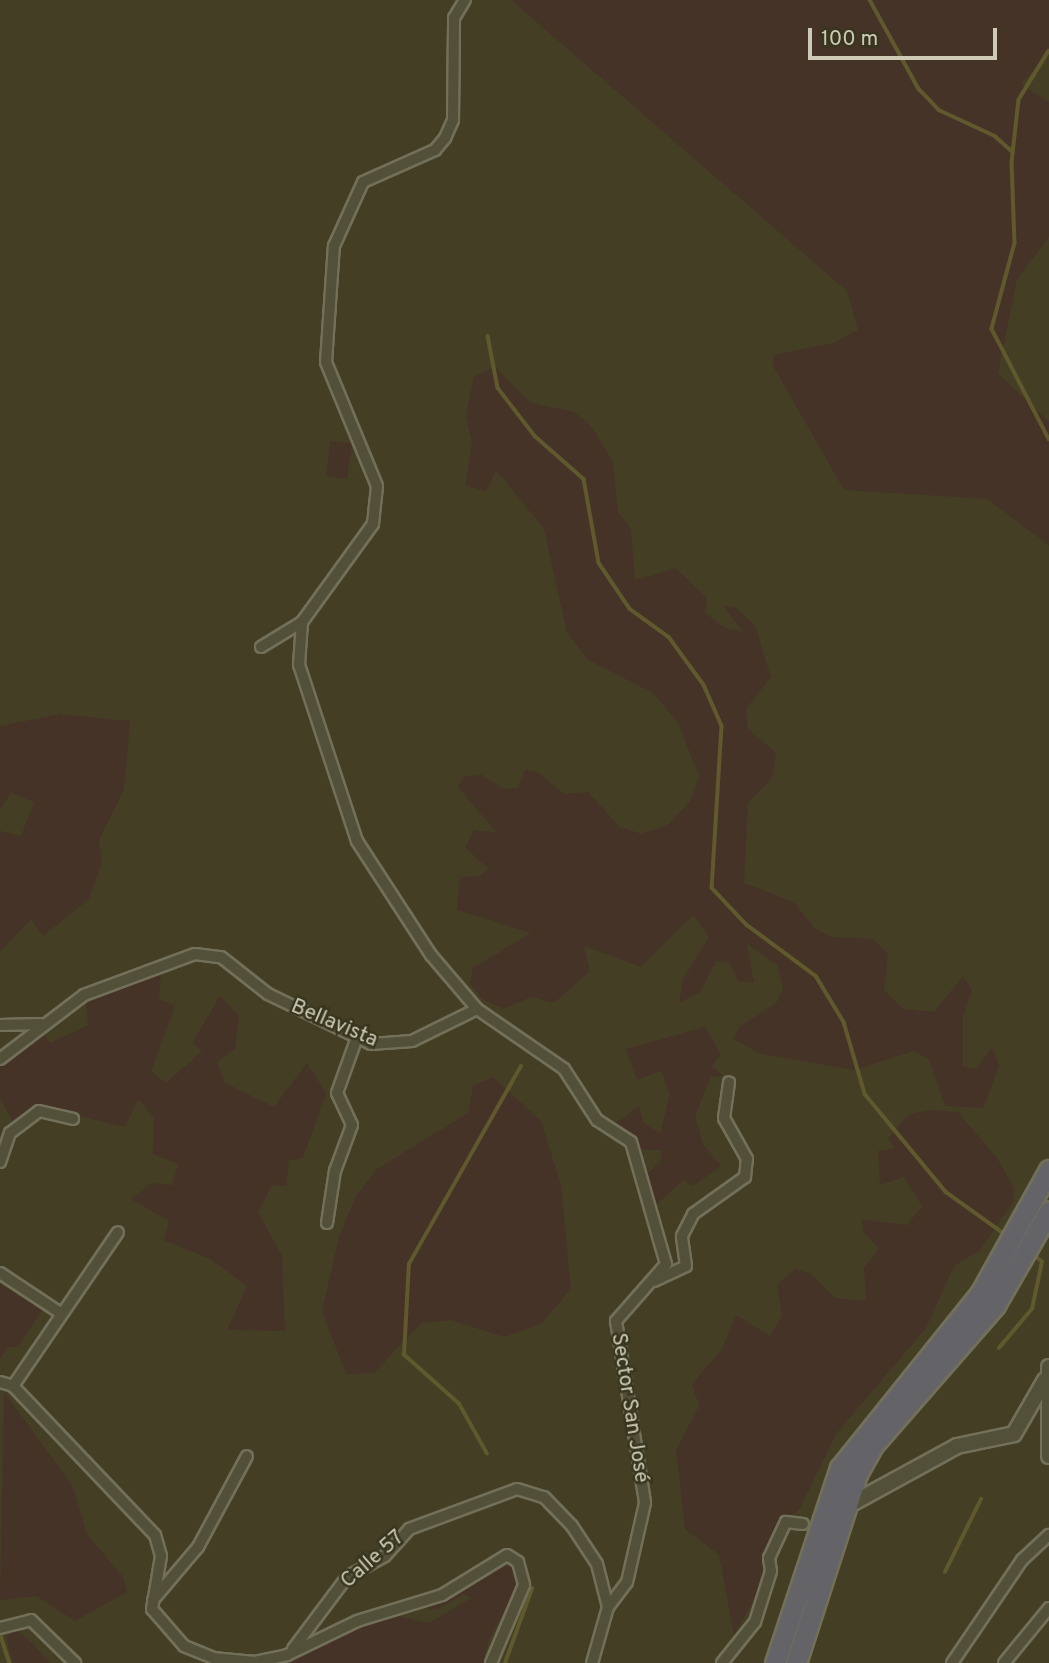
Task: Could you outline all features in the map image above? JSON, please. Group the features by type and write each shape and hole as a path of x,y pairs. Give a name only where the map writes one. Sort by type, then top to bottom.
{"highway":[{"path":"796,1663 842,1508 873,1445 1010,1265 1042,1212 1049,1170"},
{"path":"775,1663 840,1468 1010,1265"}],"street":[{"path":"261,647 302,622 363,543 378,502 371,466 326,362 334,246 363,182 435,150 445,138 453,120 454,18 465,0"},
{"path":"302,622 299,665 357,841 430,955 477,1009"},
{"name":"Bellavista","path":"0,1059 41,1024 84,995 152,966 214,955 268,994 357,1037 389,1046 444,1030 477,1009"},
{"name":"Sector San José","path":"477,1009 564,1069 597,1120 631,1142 666,1264 614,1329 645,1503 627,1582 608,1607"},
{"path":"0,1025 41,1024"},
{"path":"327,1223 335,1171 352,1125 337,1093 357,1037"},
{"path":"654,1281 686,1266 682,1236 693,1214 745,1177 747,1159 724,1118 729,1082"},
{"path":"0,1162 10,1133 39,1111 73,1119"},
{"path":"13,1386 118,1232"},
{"path":"0,1273 62,1314"},
{"path":"842,1508 957,1446 1014,1434 1047,1373"},
{"path":"1047,1373 1049,1456"},
{"path":"0,1382 13,1386 155,1535 160,1556 152,1602 171,1638 197,1652 255,1662 283,1659 357,1621 442,1595 507,1555 518,1562 524,1585 491,1663"},
{"path":"152,1602 198,1547 247,1456"},
{"name":"Calle 57","path":"283,1659 348,1577 385,1556 409,1529 495,1496 525,1489 555,1505 597,1564 608,1607"},
{"path":"723,1663 755,1622 771,1571 769,1558 786,1522 803,1524"},
{"path":"952,1663 1022,1560 1049,1535"},
{"path":"592,1663 608,1607"},
{"path":"1004,1663 1049,1608"},
{"path":"0,1628 31,1620 75,1663"}],"shaded area":[{"path":"511,0 1049,0 1049,54 1021,84 1049,102 1049,237 1017,279 998,373 1049,422 1049,546 987,499 844,490 773,366 774,355 833,343 858,330 847,291"},
{"path":"495,367 531,403 575,412 591,426 613,462 618,512 631,529 635,580 676,568 707,598 705,613 725,628 743,632 723,606 735,607 755,625 771,677 746,709 748,729 776,753 772,778 748,803 744,883 794,902 814,928 832,937 873,939 888,954 884,990 903,1009 934,1012 963,976 972,989 963,1016 963,1067 976,1069 992,1048 999,1066 983,1108 945,1106 929,1060 914,1051 854,1070 761,1054 733,1039 739,1027 777,1002 783,987 777,965 747,944 754,982 738,981 730,963 716,961 700,992 679,1004 683,978 709,937 693,915 641,967 584,946 590,971 554,1003 531,997 503,1009 482,999 470,983 473,968 531,933 457,910 460,877 480,876 488,869 465,847 474,830 496,832 458,787 464,777 480,774 504,789 518,788 525,770 537,772 564,794 588,792 620,827 642,834 669,824 690,801 699,776 678,723 653,693 588,660 567,633 544,529 496,471 486,491 465,486 472,443 466,416 474,376"},
{"path":"330,441 352,444 347,479 326,476"},
{"path":"60,714 130,721 124,790 99,840 102,862 89,899 43,936 31,919 0,952 0,831 21,836 34,802 11,793 0,809 0,726"},
{"path":"161,973 159,999 175,1006 151,1071 166,1083 202,1051 192,1043 220,996 239,1016 235,1049 217,1062 225,1083 274,1107 307,1063 326,1093 303,1158 289,1160 286,1186 272,1185 258,1212 282,1256 285,1331 227,1330 247,1286 210,1259 164,1240 169,1221 131,1199 151,1183 172,1185 178,1164 153,1154 154,1118 138,1099 125,1127 39,1107 15,1125 0,1098 0,1066 42,1032 50,1043 88,1025 86,1001"},
{"path":"705,1027 721,1054 712,1066 723,1076 711,1077 695,1116 703,1144 721,1166 693,1186 683,1180 652,1209 644,1176 660,1162 662,1150 641,1150 612,1126 639,1106 643,1122 660,1133 670,1094 661,1071 637,1080 626,1049"},
{"path":"493,1077 541,1121 561,1185 571,1289 541,1324 504,1337 451,1320 421,1323 374,1373 346,1374 322,1311 339,1237 355,1198 377,1169 468,1113 473,1086"},
{"path":"930,1110 958,1112 997,1158 1014,1188 1013,1202 980,1250 954,1266 926,1328 836,1434 800,1508 775,1533 758,1592 734,1635 719,1555 685,1529 676,1450 699,1406 692,1384 722,1349 736,1315 770,1336 782,1316 777,1285 795,1269 810,1273 835,1298 866,1301 864,1267 879,1249 863,1231 862,1219 907,1225 922,1206 904,1177 880,1185 878,1151 895,1148 888,1139 909,1114"},
{"path":"0,1284 42,1310 18,1347 8,1347 0,1359"},
{"path":"4,1392 72,1485 87,1534 123,1577 127,1592 75,1621 36,1596 0,1600"},
{"path":"501,1562 513,1566 520,1584 489,1639 483,1663 288,1663 304,1650 393,1615 429,1623 471,1598 464,1594 436,1610 419,1607 452,1597"},
{"path":"16,1629 50,1663 13,1663 6,1637"}],"waterway":[{"path":"870,0 919,89 939,110 995,136 1013,152"},
{"path":"1049,51 1019,100 1012,162 1015,243 992,329 1049,439"},
{"path":"488,336 498,388 535,436 584,479 599,563 630,609 669,637 704,685 722,726 712,888 747,925 816,976 844,1022 865,1094 946,1192 1006,1235"},
{"path":"487,1454 459,1404 404,1355 409,1264 521,1066"},
{"path":"999,1348 1032,1309 1042,1262 1032,1254"},
{"path":"945,1572 981,1499"},
{"path":"505,1663 532,1589"},
{"path":"1,1636 10,1663"}]}
